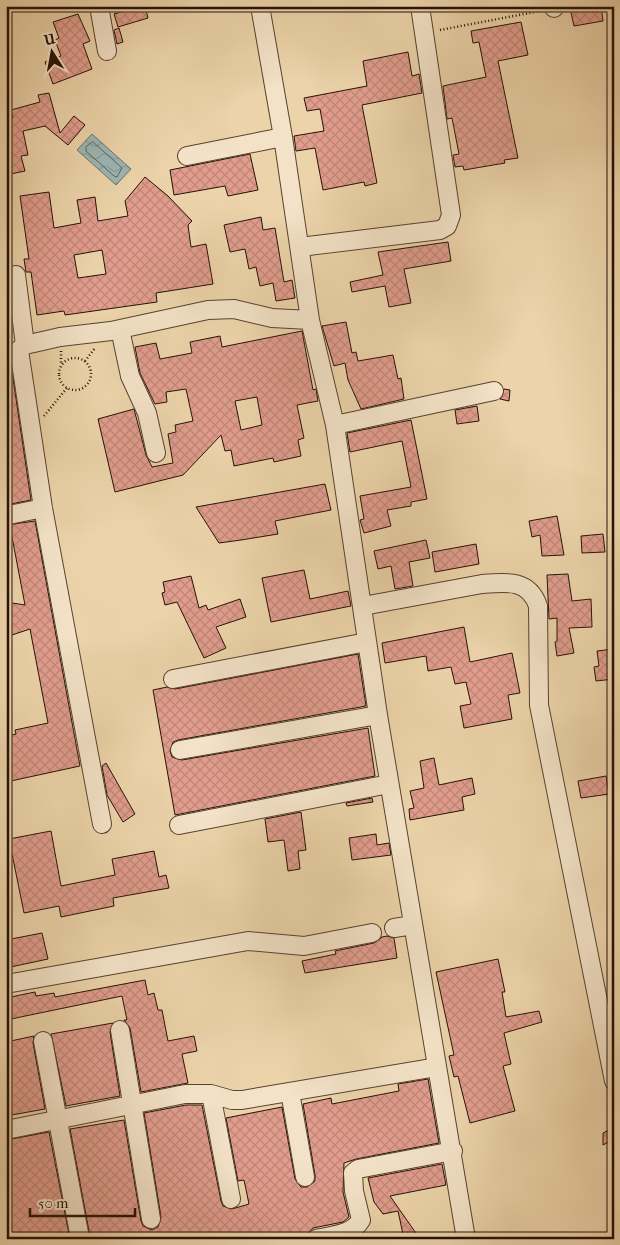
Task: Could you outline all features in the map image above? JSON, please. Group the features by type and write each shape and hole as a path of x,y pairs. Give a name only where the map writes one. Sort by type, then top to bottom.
{"street":[{"path":"99,6 107,51"},
{"path":"260,6 283,137 310,320 335,425 389,784 466,1239"},
{"path":"300,247 440,230 447,226 451,215 420,6"},
{"path":"187,156 283,137"},
{"path":"16,275 24,345"},
{"path":"102,824 43,508 19,350 24,345 60,337 120,329 208,310 234,309 272,318 310,320"},
{"path":"120,329 130,376 147,413 156,453"},
{"path":"335,425 494,392"},
{"path":"9,516 43,508"},
{"path":"363,606 482,584 501,583 525,586 534,593 538,606 540,704 614,1081"},
{"path":"173,679 367,642"},
{"path":"180,750 378,715"},
{"path":"179,825 389,784"},
{"path":"394,928 413,925"},
{"path":"6,984 248,941 304,946 372,933"},
{"path":"120,1030 151,1220"},
{"path":"43,1041 56,1120 79,1233"},
{"path":"6,1130 185,1094 211,1094 232,1100 437,1067"},
{"path":"290,1092 305,1177"},
{"path":"211,1094 231,1199"},
{"path":"316,1239 347,1232 356,1228 361,1220 352,1180 352,1173 358,1169 452,1151"}],"path":[{"path":"425,33 554,7"},
{"path":"75,357 85,360 91,370 90,380 83,388 72,390 67,388 62,384 58,375 61,365 75,357"},
{"path":"31,433 67,388"}],"water":[{"path":"92,134 131,169 116,185 77,150"}],"building":[{"path":"124,6 145,6 148,18 118,27 114,14 125,11"},
{"path":"601,6 603,21 574,26 570,8"},
{"path":"78,14 90,41 83,44 92,69 53,84 45,62 61,56 55,40 59,38 53,22"},
{"path":"521,22 528,55 498,61 518,158 504,160 505,163 464,170 463,166 455,167 453,155 459,154 452,118 447,119 443,86 486,77 479,42 473,43 471,31"},
{"path":"119,28 123,42 117,44 114,30"},
{"path":"408,52 412,76 419,74 422,93 362,105 377,183 365,186 364,182 323,190 315,148 296,151 294,136 324,131 320,109 307,111 304,98 367,86 363,61"},
{"path":"49,93 60,133 74,116 85,125 68,145 45,126 23,131 28,155 21,156 25,171 6,175 6,140 12,139 7,119 13,118 11,110 40,102 38,95"},
{"path":"250,154 258,190 228,196 225,186 174,195 170,170"},
{"path":"145,177 168,196 192,221 188,225 191,247 206,244 213,284 156,293 157,302 65,315 64,311 37,315 31,272 26,272 24,259 29,259 20,196 49,192 54,228 81,223 77,200 95,197 98,221 128,216 125,201","holes":["102,250 106,274 78,278 74,255"]},
{"path":"261,217 263,230 275,228 284,282 292,280 295,298 276,301 273,283 260,286 256,267 249,269 245,249 230,252 224,225"},
{"path":"448,242 451,261 404,269 411,303 389,307 385,286 352,292 350,282 383,275 378,252"},
{"path":"346,322 352,353 356,352 358,361 393,355 398,379 401,378 404,399 361,409 348,380 345,363 334,366 322,326"},
{"path":"302,331 313,390 316,389 318,401 297,405 304,438 298,440 301,456 274,462 273,458 234,466 231,450 225,451 221,435 183,475 115,492 98,419 134,409 146,455 152,467 173,463 168,434 176,432 175,425 193,421 186,389 166,392 167,402 155,404 140,373 135,347 156,343 160,359 192,353 190,342 220,336 222,347","holes":["257,397 262,425 241,430 235,401"]},
{"path":"11,365 31,500 6,505 6,366"},
{"path":"504,389 510,390 509,401 500,399"},
{"path":"477,406 479,421 457,424 455,410"},
{"path":"411,420 427,499 411,502 411,506 387,510 391,526 364,533 360,520 364,519 360,496 411,487 402,441 350,452 347,433"},
{"path":"325,484 331,510 275,521 278,534 219,543 196,507"},
{"path":"557,516 564,555 542,556 540,535 532,537 529,521"},
{"path":"35,521 80,766 6,782 6,736 16,734 15,730 48,723 30,629 6,637 6,602 25,605 12,537 6,538 6,525"},
{"path":"603,534 605,552 582,553 581,536"},
{"path":"426,540 430,558 409,562 413,586 395,589 391,566 378,569 374,551"},
{"path":"476,544 479,564 435,572 432,552"},
{"path":"304,570 310,599 348,591 351,606 271,622 262,578"},
{"path":"568,574 572,601 591,599 592,627 569,628 574,653 557,656 555,642 557,641 557,618 549,619 547,575"},
{"path":"191,576 199,608 206,605 208,610 240,599 246,617 216,627 226,648 204,658 177,602 165,605 162,593 165,592 163,582"},
{"path":"464,627 470,662 512,653 520,693 508,695 512,719 464,728 460,706 471,704 466,682 455,684 451,667 428,671 426,656 385,663 382,643"},
{"path":"614,649 614,679 596,681 594,667 599,666 597,651"},
{"path":"358,654 366,706 178,740 173,742 170,751 172,757 182,760 368,728 375,776 175,815 153,690 167,687 175,689"},
{"path":"434,758 439,785 472,778 475,794 462,797 464,810 410,820 409,809 414,808 410,791 424,788 420,761"},
{"path":"106,763 135,814 123,822 107,795 102,766"},
{"path":"606,776 609,794 581,798 578,781"},
{"path":"372,798 373,802 347,806 346,803"},
{"path":"301,812 306,850 298,851 300,869 288,871 284,840 268,842 265,819"},
{"path":"51,831 61,886 115,875 112,859 154,851 159,877 166,875 169,888 113,898 114,906 61,917 59,906 24,913 9,839"},
{"path":"376,834 377,845 389,843 391,855 352,860 349,838"},
{"path":"42,933 48,959 6,968 6,940"},
{"path":"387,936 394,938 397,958 305,973 302,961 336,954 335,951 374,943"},
{"path":"498,959 505,992 502,992 506,1017 539,1011 542,1022 504,1033 511,1064 503,1066 515,1111 470,1123 458,1076 454,1077 449,1056 454,1055 436,972"},
{"path":"145,980 148,995 154,993 158,1010 162,1010 168,1041 194,1036 197,1051 182,1054 188,1083 141,1092 130,1028 124,1020 127,1020 122,996 6,1020 6,998 35,992 36,996 54,993 55,997"},
{"path":"113,1023 110,1032 120,1096 66,1106 51,1034"},
{"path":"34,1036 33,1043 45,1109 6,1116 6,1042"},
{"path":"428,1079 439,1143 344,1163 343,1192 349,1217 343,1222 313,1228 306,1237 294,1239 88,1239 89,1231 70,1129 124,1120 141,1221 143,1226 152,1230 158,1227 161,1217 144,1113 186,1105 202,1105 221,1201 223,1206 232,1209 249,1204 244,1180 238,1181 226,1118 282,1107 295,1179 301,1187 307,1187 315,1181 315,1175 303,1104 331,1098 332,1104 399,1091 398,1084"},
{"path":"611,1129 614,1139 603,1145 603,1133"},
{"path":"49,1132 70,1239 6,1239 6,1140"},
{"path":"442,1164 446,1185 390,1196 420,1239 404,1239 398,1211 383,1214 374,1202 368,1178"}]}
